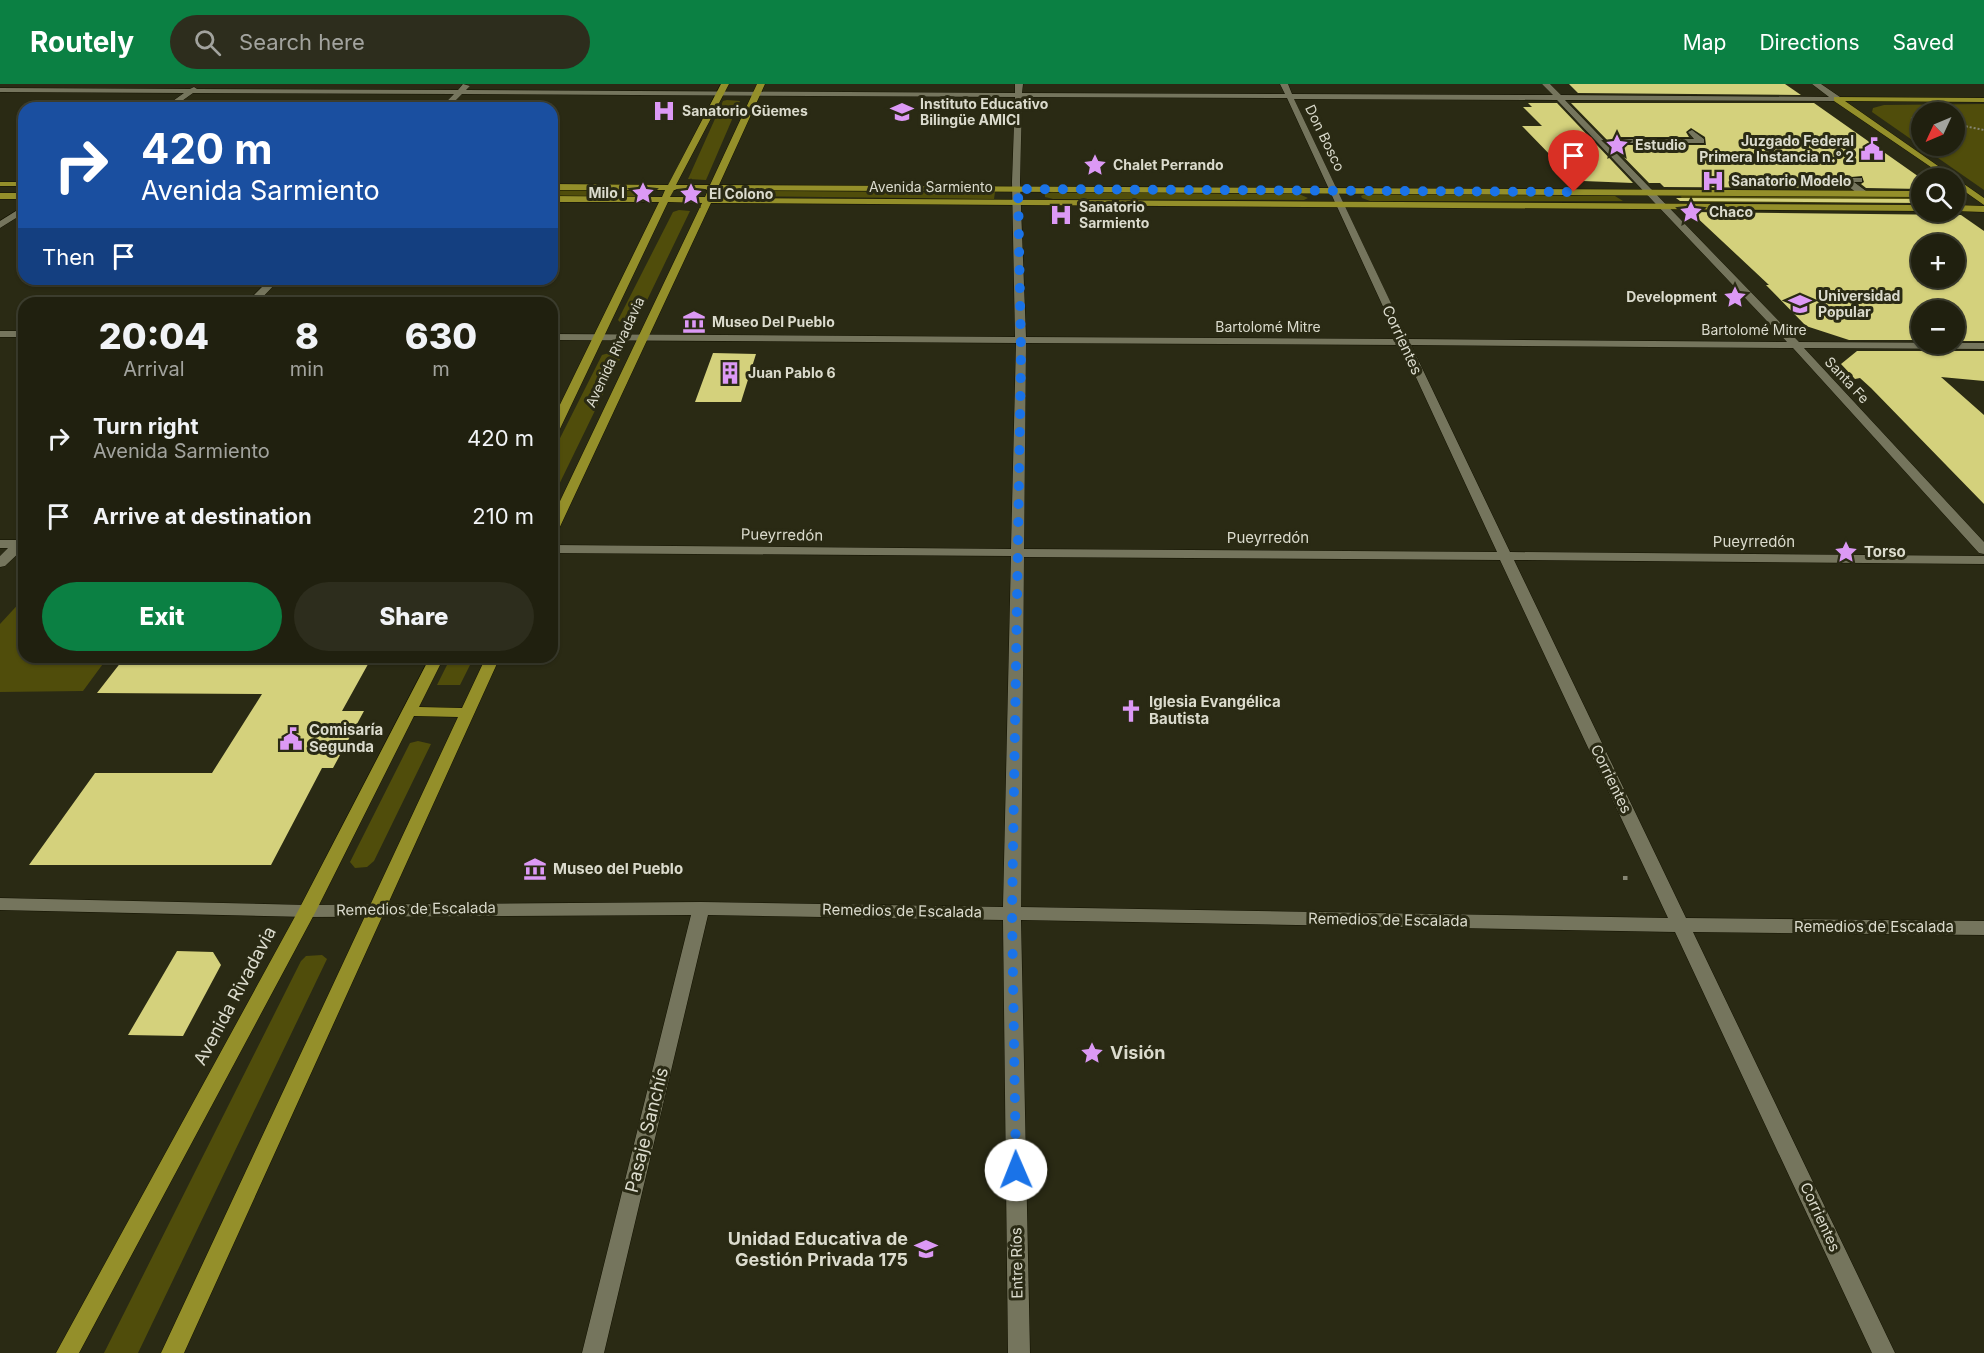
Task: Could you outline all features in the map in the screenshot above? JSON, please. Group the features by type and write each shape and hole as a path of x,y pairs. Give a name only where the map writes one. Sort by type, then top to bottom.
{"main road":[{"name":"Avenida Rivadavia","path":"558,518 761,84"},
{"name":"Avenida Rivadavia","path":"558,421 671,187 723,88"},
{"path":"1837,99 1984,100"},
{"path":"1837,99 1937,168"},
{"path":"0,184 18,184"},
{"name":"Avenida Sarmiento","path":"558,187 671,187 1018,195 1337,197 1661,205 1911,208"},
{"path":"1965,188 1984,202"},
{"name":"Avenida Sarmiento","path":"558,199 707,200 1018,195 1337,197 1650,193 1911,194"},
{"path":"1965,194 1974,194"},
{"path":"0,196 18,196"},
{"path":"1965,208 1984,209"},
{"name":"Avenida Rivadavia","path":"68,1353 307,911 434,663"},
{"path":"172,1353 490,663"},
{"path":"408,711 467,713"}],"street":[{"path":"175,102 202,84"},
{"path":"450,102 468,84"},
{"name":"Entre Ríos","path":"1019,84 1018,195 1021,339 1012,913 1019,1353"},
{"name":"Don Bosco","path":"1284,84 1337,197"},
{"name":"Santa Fe","path":"1546,84 1795,344 1984,550"},
{"path":"1816,84 1837,99"},
{"path":"0,90 723,88 757,92 1837,99"},
{"path":"1616,141 1701,141 1692,132"},
{"path":"1859,180 1845,180 1863,193"},
{"name":"Corrientes","path":"1337,197 1504,558 1682,925 1884,1353"},
{"path":"0,225 18,213"},
{"path":"257,297 269,285"},
{"path":"0,334 18,334"},
{"name":"Bartolomé Mitre","path":"558,337 1984,346"},
{"path":"0,544 18,543"},
{"path":"0,563 18,547"},
{"name":"Pueyrredón","path":"558,549 1984,560"},
{"name":"Remedios de Escalada","path":"0,904 307,911 701,908 1984,928"},
{"name":"Pasaje Sanchís","path":"593,1353 701,908"}],"path":[{"path":"1965,126 1984,130"}],"shaded area":[{"path":"723,101 740,101 706,180 688,179"},
{"path":"1965,104 1984,104 1984,190 1965,177 1965,168 1952,168 1935,156 1965,156"},
{"path":"1884,105 1911,105 1911,139 1872,112 1873,108"},
{"path":"558,190 648,190 651,192 650,195 558,196"},
{"path":"734,191 995,192 994,199 729,196"},
{"path":"1052,192 1299,194 1308,198 1304,200 1053,199 1045,197 1045,194"},
{"path":"1366,193 1615,196 1623,201 1370,201 1361,196"},
{"path":"1683,195 1911,197 1911,203 1691,202 1680,197"},
{"path":"690,211 637,321 620,322 618,320 673,212"},
{"path":"620,353 622,355 558,487 558,442 602,355"},
{"path":"18,604 18,663 104,663 83,691 0,692 0,624"},
{"path":"448,663 471,663 460,685 437,685"},
{"path":"418,741 431,744 374,861 367,867 355,868 350,862 410,743"},
{"path":"322,955 327,959 138,1353 104,1353 301,961 306,956"}],"building":[{"path":"1569,84 1785,84 1801,95 1578,93"},
{"path":"1528,103 1557,103 1633,183 1583,181 1565,162 1557,162 1522,126 1542,126 1523,107 1532,107"},
{"path":"1571,103 1814,103 1911,171 1911,189 1866,188 1861,184 1864,182 1862,176 1840,178 1840,183 1847,188 1664,187 1660,183 1649,183 1609,142","holes":["1691,128 1705,137 1706,145 1615,145 1609,142 1615,137 1689,137 1686,132"]},
{"path":"1676,198 1911,199 1911,203 1680,201"},
{"path":"1691,212 1911,214 1911,222 1965,222 1965,218 1984,231 1984,341 1965,341 1965,300 1911,300 1911,340 1849,340 1806,326 1766,285 1769,285"},
{"path":"1857,351 1965,354 1965,351 1984,351 1984,381 1941,377 1984,415 1984,504 1871,388 1860,378 1855,379 1841,364"},
{"name":"Juan Pablo 6","path":"713,353 756,354 741,402 695,402"},
{"path":"120,663 369,663 342,711 364,711 333,768 322,768 271,865 29,865 95,773 212,773 262,694 97,693"},
{"path":"177,951 213,952 221,965 183,1036 128,1035"}],"place":[{"name":"Sanatorio Güemes","path":"664,111"},
{"name":"Instituto Educativo Bilingüe AMICI","path":"902,112"},
{"name":"Estudio","path":"1617,145"},
{"name":"Juzgado Federal Primera Instancia n.° 2","path":"1872,149"},
{"name":"Chalet Perrando","path":"1095,165"},
{"name":"Sanatorio Modelo","path":"1713,181"},
{"name":"Milo I","path":"643,193"},
{"name":"El Colono","path":"691,194"},
{"name":"Chaco","path":"1691,212"},
{"name":"Sanatorio Sarmiento","path":"1061,215"},
{"name":"Development","path":"1735,297"},
{"name":"Universidad Popular","path":"1800,304"},
{"name":"Museo Del Pueblo","path":"694,322"},
{"name":"Juan Pablo 6","path":"730,373"},
{"name":"Torso","path":"1846,552"},
{"name":"Iglesia Evangélica Bautista","path":"1131,711"},
{"name":"Comisaría Segunda","path":"291,739"},
{"name":"Museo del Pueblo","path":"535,869"},
{"name":"Visión","path":"1092,1053"},
{"name":"Unidad Educativa de Gestión Privada 175","path":"926,1249"}],"route":[{"path":"1016,1170 1012,913 1021,354 1018,189 1574,192"}]}
